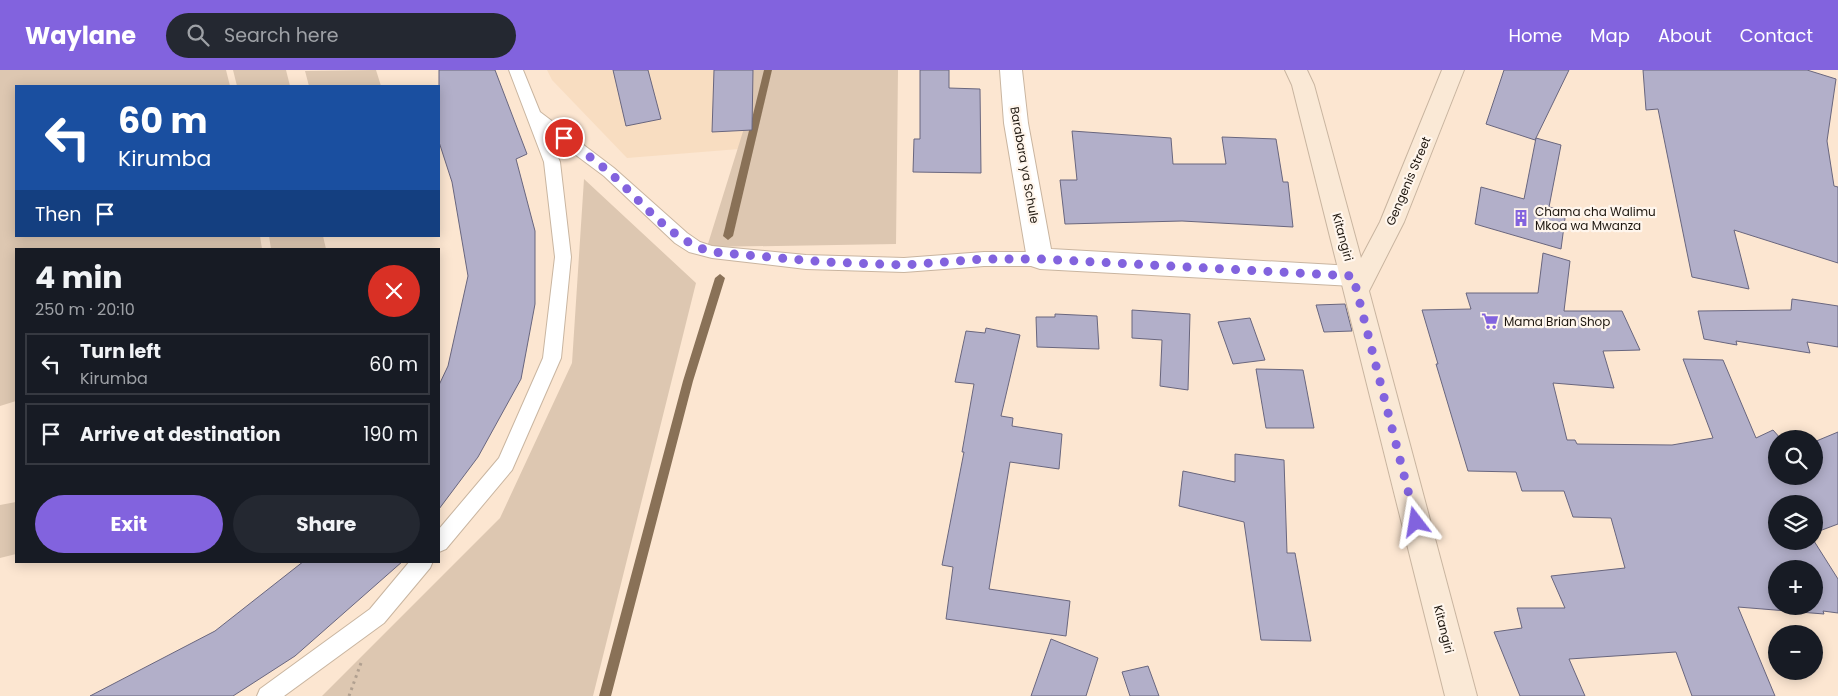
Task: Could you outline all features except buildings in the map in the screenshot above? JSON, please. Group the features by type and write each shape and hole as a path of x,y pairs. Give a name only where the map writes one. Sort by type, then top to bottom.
{"main road":[{"name":"Kitangiri","path":"1296,70 1303,85 1461,696"},
{"name":"Gengenis Street","path":"1355,283 1392,222 1452,70"}],"street":[{"name":"Barabara ya Schule","path":"1011,70 1016,123 1040,259"},
{"path":"1040,259 1355,283"}],"lane":[{"path":"440,542 506,464 552,358 563,258 552,162 516,70"},
{"path":"533,115 609,172 681,238 695,248 712,252 806,262 904,265 984,259 1040,259"},
{"path":"267,696 377,616 421,563"}],"shaded area":[{"path":"0,70 226,70 230,85 15,85 15,237 260,237 262,248 15,248 15,401 0,406"},
{"path":"233,70 286,70 290,85 237,85"},
{"path":"376,70 381,85 309,85 305,71"},
{"path":"547,70 781,70 775,146 627,158 552,80"},
{"path":"751,70 898,70 896,244 707,247 750,109"},
{"path":"584,179 696,283 593,696 322,696 500,518 572,363"},
{"path":"269,237 323,237 326,248 271,248"},
{"path":"15,502 15,554 0,558 0,505"}],"waterway":[{"path":"728,236 768,70"},
{"path":"605,696 688,381 720,278"}],"place":[{"name":"Chama cha Walimu Mkoa wa Mwanza","path":"1521,218"},
{"name":"Mama Brian Shop","path":"1490,321"}],"route":[{"path":"564,138 609,172 681,238 695,248 712,252 806,262 904,265 984,259 1040,259 1291,271 1353,276 1416,522"}]}
